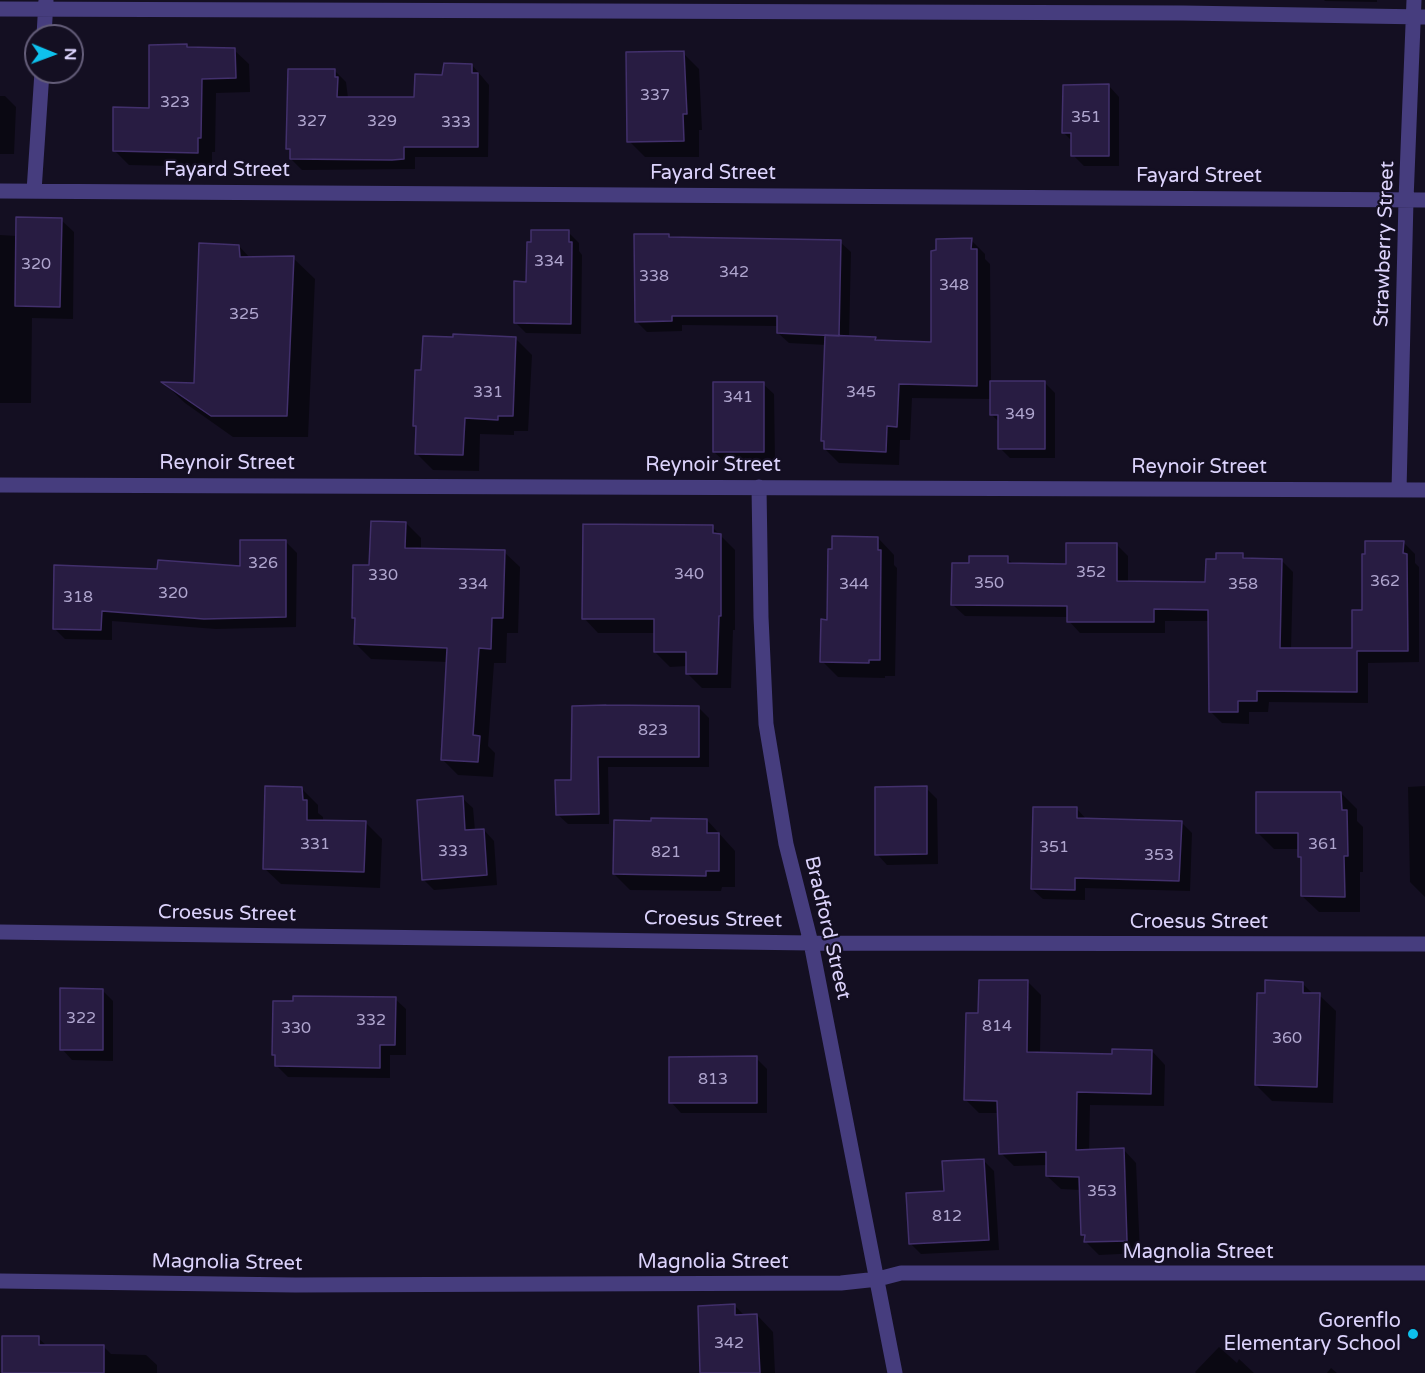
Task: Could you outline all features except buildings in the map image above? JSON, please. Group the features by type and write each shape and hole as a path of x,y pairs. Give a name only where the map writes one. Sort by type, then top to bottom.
{"street":[{"name":"Strawberry Street","path":"1399,490 1406,200 1419,17 1414,0"},
{"path":"0,9 46,5 1184,7 1419,17"},
{"path":"45,24 46,5"},
{"path":"34,191 41,84"},
{"name":"Fayard Street","path":"0,191 1425,200"},
{"name":"Reynoir Street","path":"0,485 1425,490"},
{"name":"Bradford Street","path":"759,487 761,617 766,724 786,844 811,943 895,1373"},
{"name":"Croesus Street","path":"0,932 811,943 1425,944"},
{"name":"Magnolia Street","path":"0,1281 319,1285 829,1284 878,1279 901,1273 1425,1273"}],"place":[{"name":"Gorenflo Elementary School","path":"1413,1334"}]}
